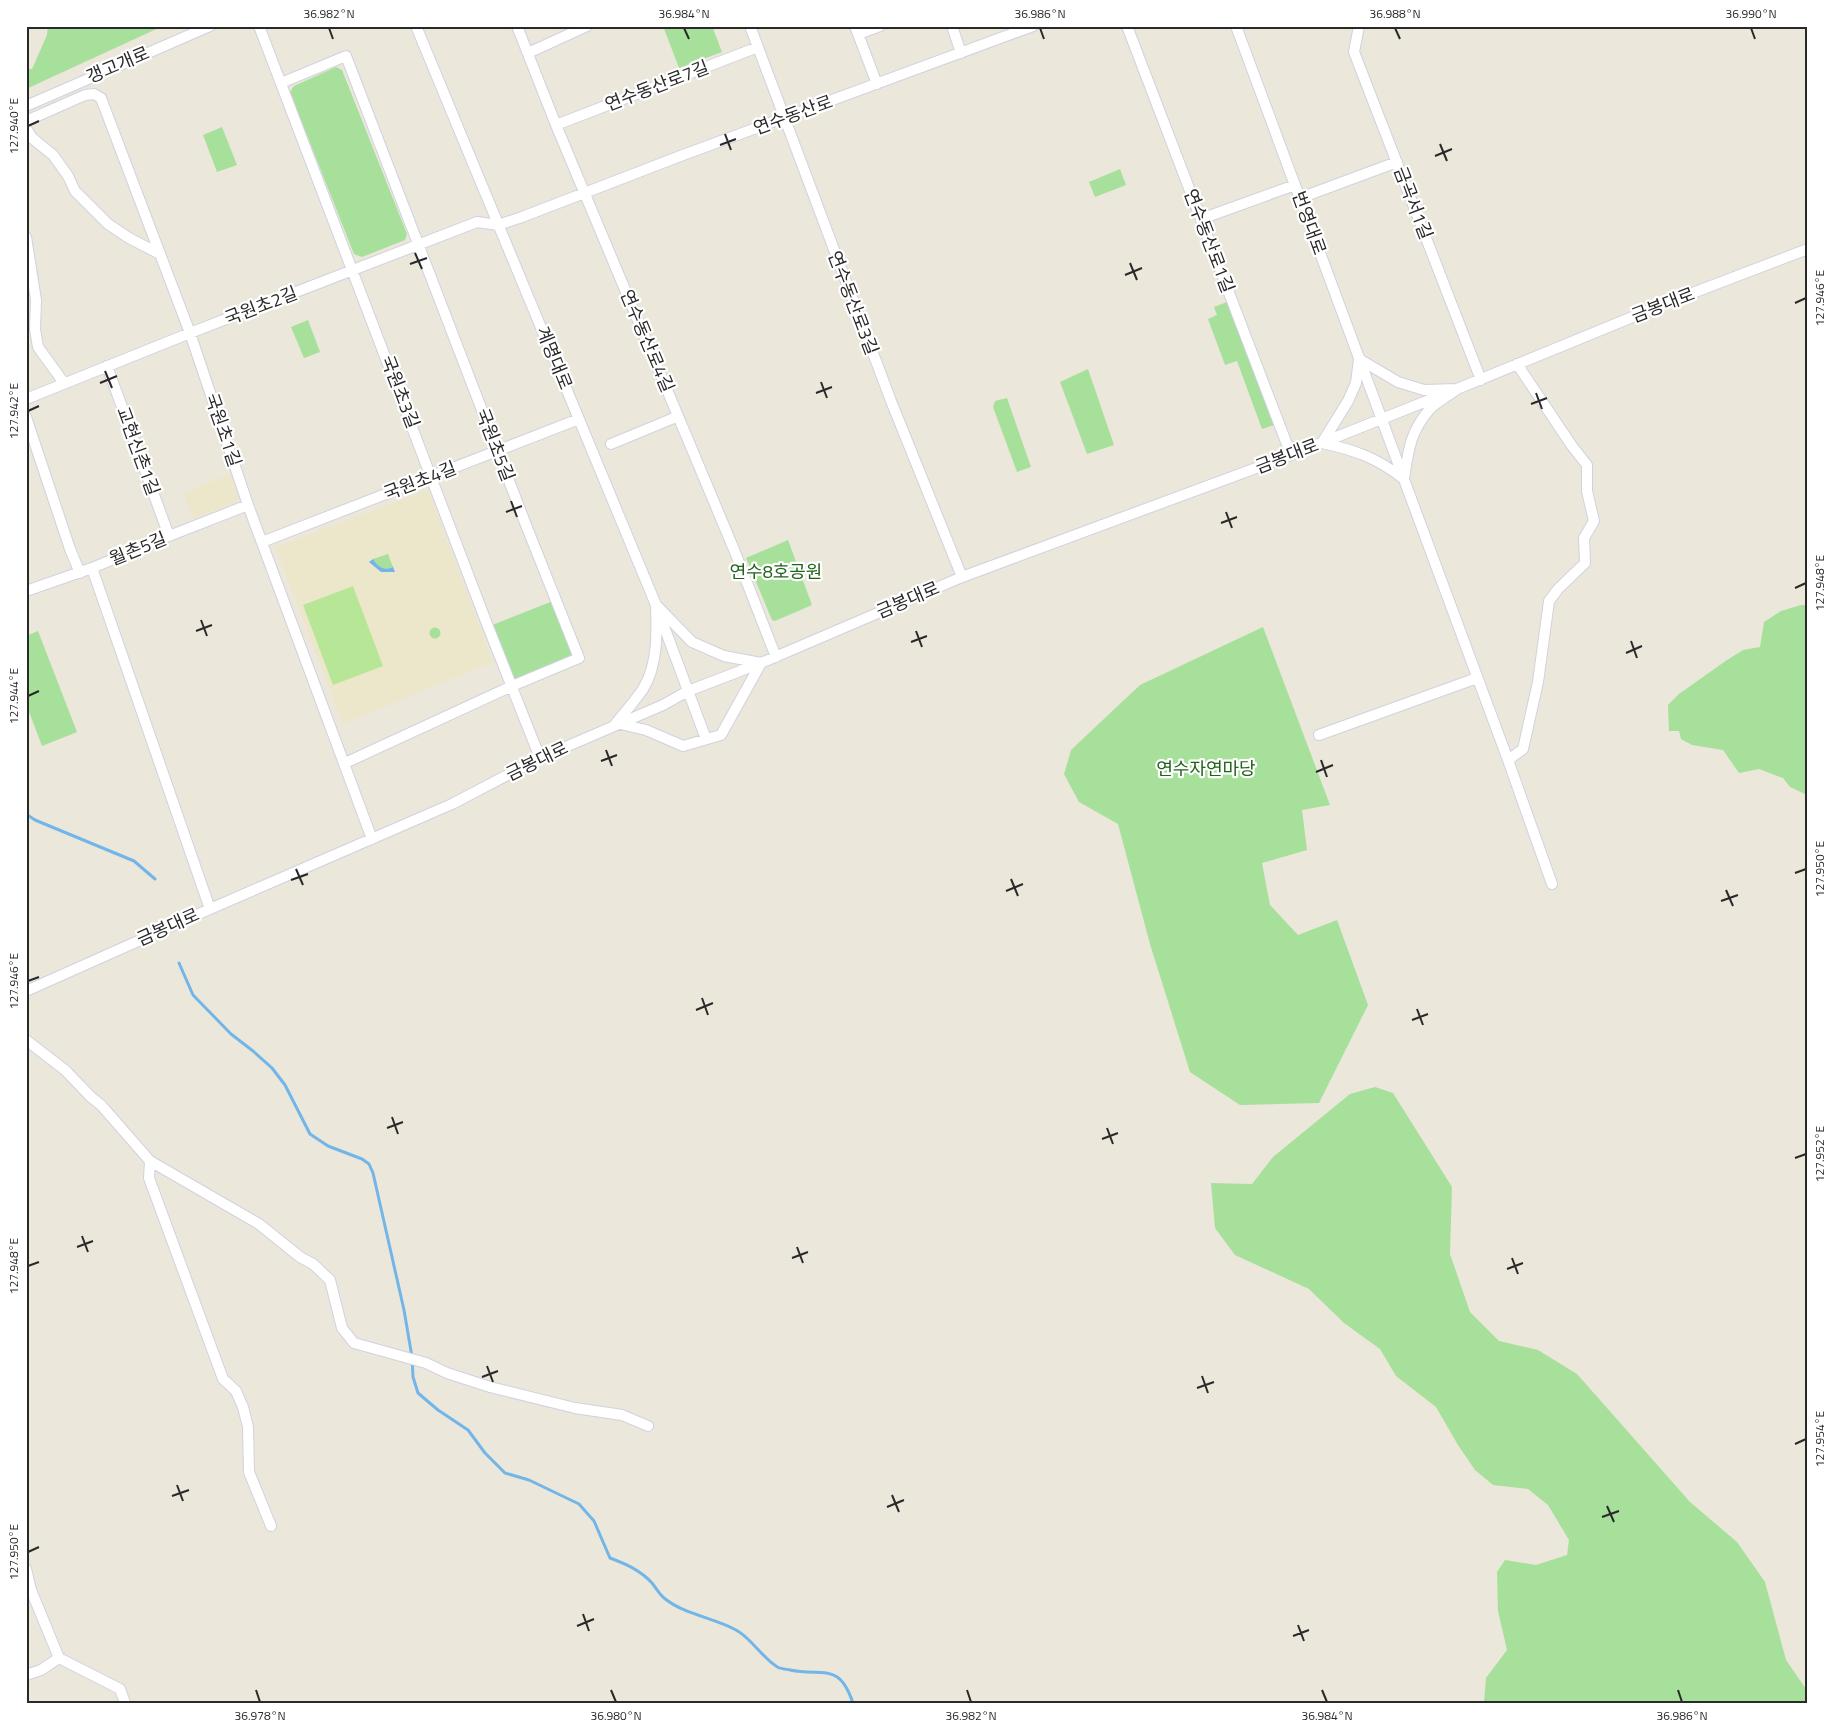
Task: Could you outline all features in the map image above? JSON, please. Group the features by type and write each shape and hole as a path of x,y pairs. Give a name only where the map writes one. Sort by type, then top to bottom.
{"street":[{"name":"갱고개로","path":"26,106 210,26"},
{"name":"국원초3길","path":"259,26 540,758"},
{"name":"계명대로","path":"416,26 656,605 706,739"},
{"name":"연수동산로4길","path":"517,26 556,125 735,552 776,657"},
{"path":"528,53 587,26"},
{"name":"연수동산로3길","path":"750,26 894,409 962,577"},
{"path":"877,84 856,30 880,26"},
{"path":"952,26 961,53"},
{"name":"연수동산로","path":"498,225 1033,26"},
{"name":"연수동산로1길","path":"1127,26 1290,455"},
{"name":"번영대로","path":"1236,26 1508,760 1552,884"},
{"name":"금곡서1길","path":"1359,26 1354,52 1481,380"},
{"name":"연수동산로7길","path":"556,125 758,47"},
{"name":"국원초5길","path":"281,83 346,56 497,451 579,658 512,686 345,763"},
{"name":"국원초1길","path":"26,121 85,95 94,94 101,98 190,333 248,505 372,840"},
{"path":"26,128 29,138 53,155 68,176 75,191 108,224 129,238 160,254"},
{"path":"1300,198 1397,162"},
{"path":"1201,219 1295,185"},
{"name":"국원초2길","path":"26,399 190,333 477,222 498,225"},
{"path":"26,237 36,300 35,328 38,347 64,384"},
{"name":"금봉대로","path":"26,991 452,804 540,758 663,704 688,691 776,657 962,577 1290,455 1481,380 1660,306 1808,249"},
{"path":"1359,359 1398,382 1424,390 1457,389 1430,409 1416,429 1410,441 1404,479 1389,467 1368,455 1322,442 1348,401 1356,382 1359,359"},
{"path":"1508,760 1523,749 1538,682 1549,601 1558,589 1585,563 1584,538 1594,521 1587,491 1587,464 1552,418 1517,364"},
{"name":"교현신촌1길","path":"107,366 169,536"},
{"path":"26,417 70,549 80,573"},
{"path":"611,444 674,418"},
{"name":"국원초4길","path":"262,542 579,419"},
{"name":"월촌5길","path":"26,591 80,573 248,505"},
{"path":"92,568 210,909"},
{"path":"656,605 692,642 724,656 761,663 721,735 683,746 646,730 616,723 643,689 649,677 657,633 656,605"},
{"path":"1319,736 1477,678"},
{"path":"26,1040 65,1070 91,1097 102,1105 150,1161 259,1224 300,1258 313,1264 330,1280 342,1328 354,1343 419,1361 446,1373 490,1387 575,1408 622,1415 648,1426"},
{"path":"150,1161 149,1178 223,1379 236,1391 243,1407 248,1427 249,1472 271,1526"},
{"path":"26,1569 31,1590 60,1658 120,1689 125,1703"},
{"path":"26,1675 41,1670 60,1658"}],"shaded area":[{"path":"231,474 239,496 236,502 193,519 183,493"},
{"path":"428,490 493,662 343,724 276,550 278,546"}],"green space":[{"path":"48,26 163,26 26,89 26,69 32,69 47,35"},
{"path":"663,26 712,26 722,52 679,68"},
{"path":"336,67 342,70 407,234 405,240 362,257 354,254 290,92 294,86"},
{"path":"222,127 237,165 217,172 203,135"},
{"path":"1120,169 1126,185 1095,197 1089,182"},
{"path":"1227,302 1274,425 1262,429 1237,361 1225,365 1208,319 1217,315 1214,307"},
{"path":"308,320 320,352 304,358 291,327"},
{"path":"1088,369 1114,445 1087,454 1060,382"},
{"path":"1007,398 1031,467 1017,472 993,407 995,401"},
{"name":"연수8호공원","path":"788,540 812,605 775,621 772,620 746,558"},
{"path":"388,554 393,567 382,568 373,559"},
{"path":"353,586 383,666 333,685 303,605"},
{"path":"553,601 574,654 572,659 516,681 511,678 490,626"},
{"path":"1801,605 1808,605 1808,793 1805,794 1790,787 1783,778 1759,769 1739,773 1723,750 1692,745 1681,739 1679,731 1669,731 1668,705 1679,694 1727,660 1743,650 1760,647 1764,622 1781,611"},
{"path":"435,627 441,633 435,639 429,633"},
{"name":"연수자연마당","path":"1263,627 1330,805 1302,810 1307,850 1262,863 1270,905 1298,935 1337,920 1368,1005 1319,1103 1240,1105 1190,1072 1150,944 1118,824 1079,802 1064,774 1071,750 1140,685"},
{"path":"38,631 77,732 42,746 26,704 26,636"},
{"path":"1375,1087 1393,1093 1452,1187 1450,1254 1470,1312 1499,1341 1538,1350 1577,1374 1690,1502 1737,1542 1765,1582 1786,1660 1808,1692 1808,1703 1484,1703 1486,1678 1507,1650 1498,1611 1497,1572 1505,1560 1536,1565 1567,1555 1569,1540 1548,1505 1528,1489 1493,1485 1475,1470 1436,1407 1396,1376 1380,1349 1344,1323 1309,1289 1235,1255 1215,1228 1211,1183 1252,1184 1273,1157 1350,1094"}],"water":[{"path":"373,559 382,568 393,567 395,572 381,572 369,562"}],"waterway":[{"path":"26,814 35,820 134,861 155,879"},
{"path":"179,963 193,995 231,1034 272,1068 285,1085 310,1134 328,1146 362,1159 369,1164 373,1173 404,1310 412,1357 413,1377 418,1393 438,1410 468,1430 485,1453 505,1473 529,1480 579,1504 594,1521 610,1558 643,1574 659,1593 672,1604 736,1630 779,1668 802,1672 829,1673 836,1676 848,1690 853,1703"}]}
